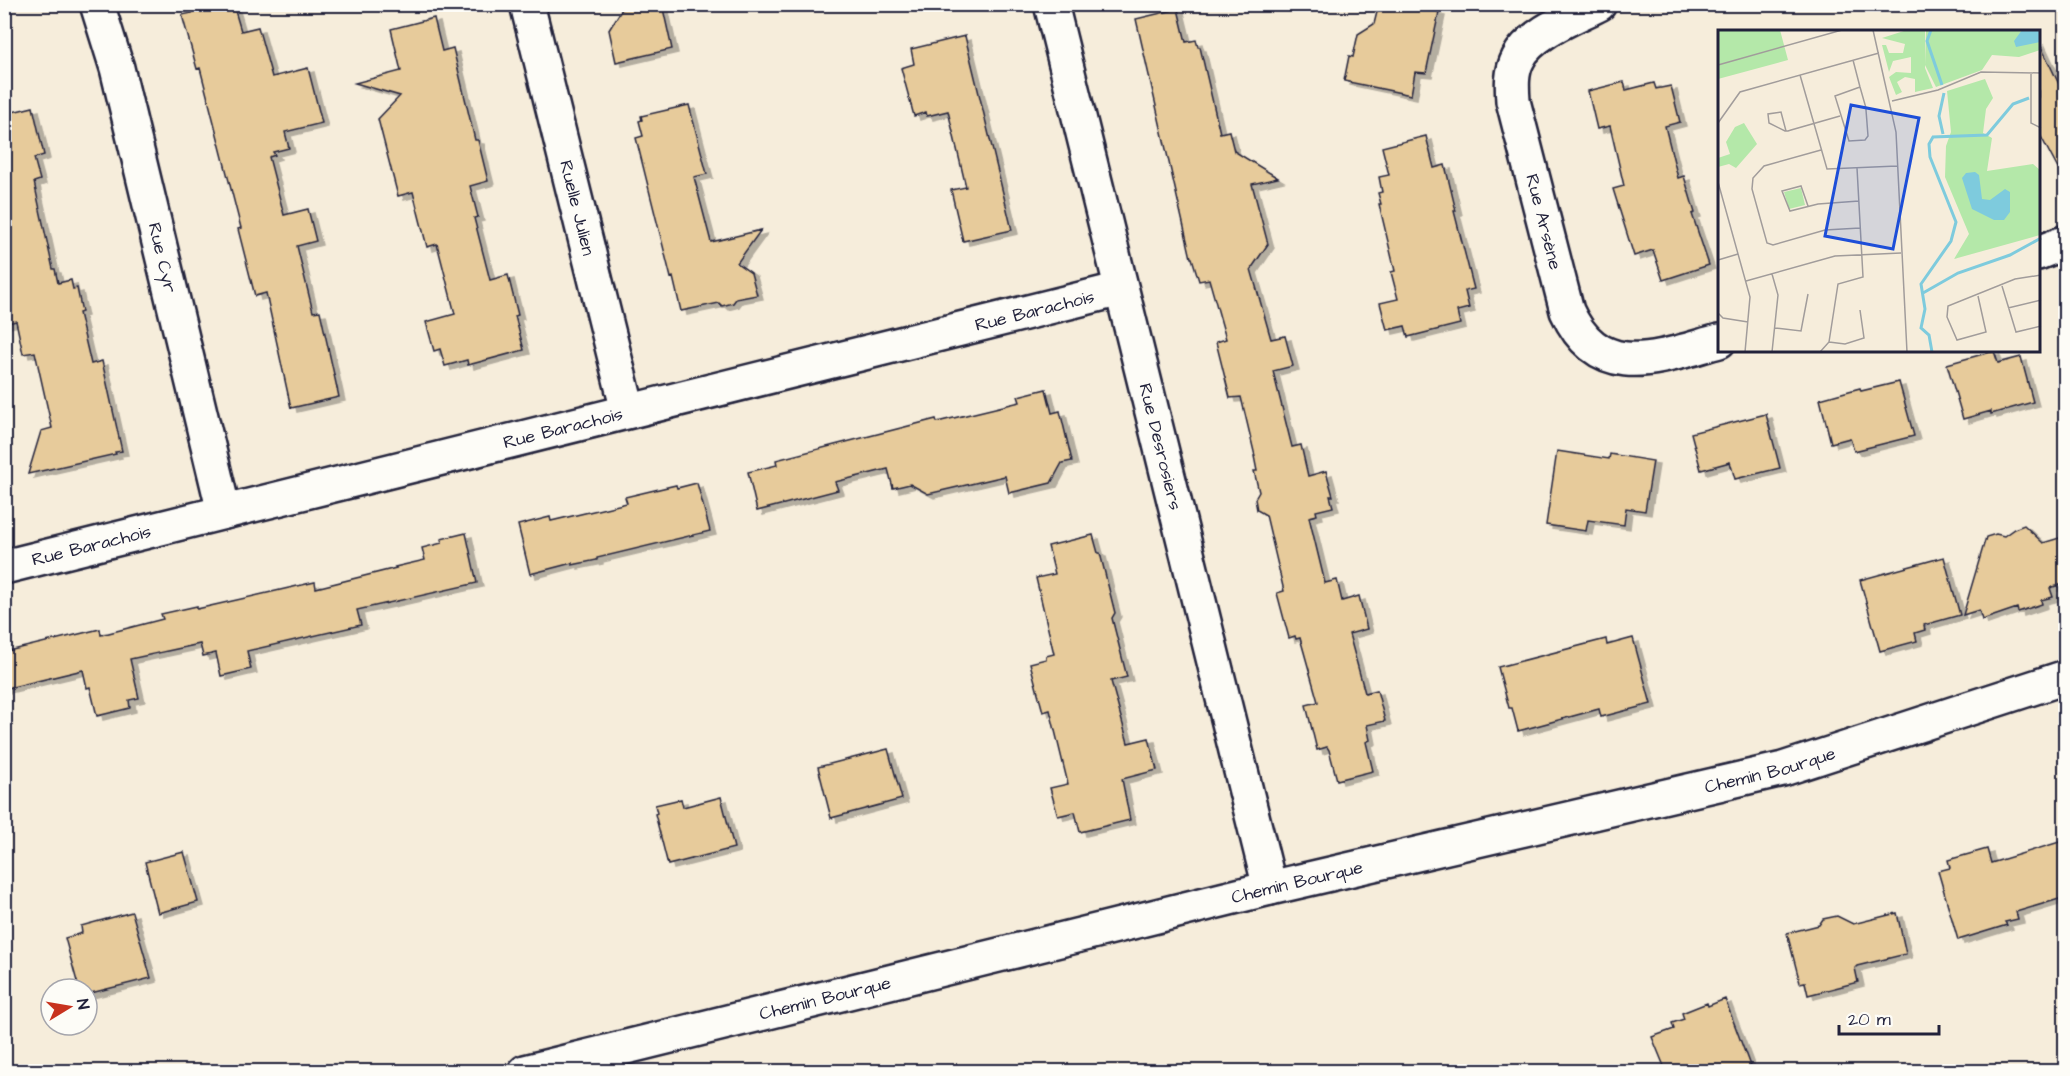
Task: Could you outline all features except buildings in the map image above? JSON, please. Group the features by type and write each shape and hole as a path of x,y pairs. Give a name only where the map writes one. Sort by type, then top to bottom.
{"street":[{"name":"Rue Cyr","path":"97,4 120,79 224,512"},
{"name":"Ruelle Julien","path":"527,4 628,411"},
{"name":"Rue Desrosiers","path":"1051,4 1270,888"},
{"name":"Rue Arsène","path":"1599,4 1524,48 1514,71 1513,101 1567,311 1581,336 1591,345 1616,358 1653,359 1718,341"},
{"path":"2040,252 2066,242"},
{"name":"Rue Barachois","path":"4,567 1121,289"},
{"name":"Chemin Bourque","path":"525,1071 1270,888 1783,769 2066,677"}]}
